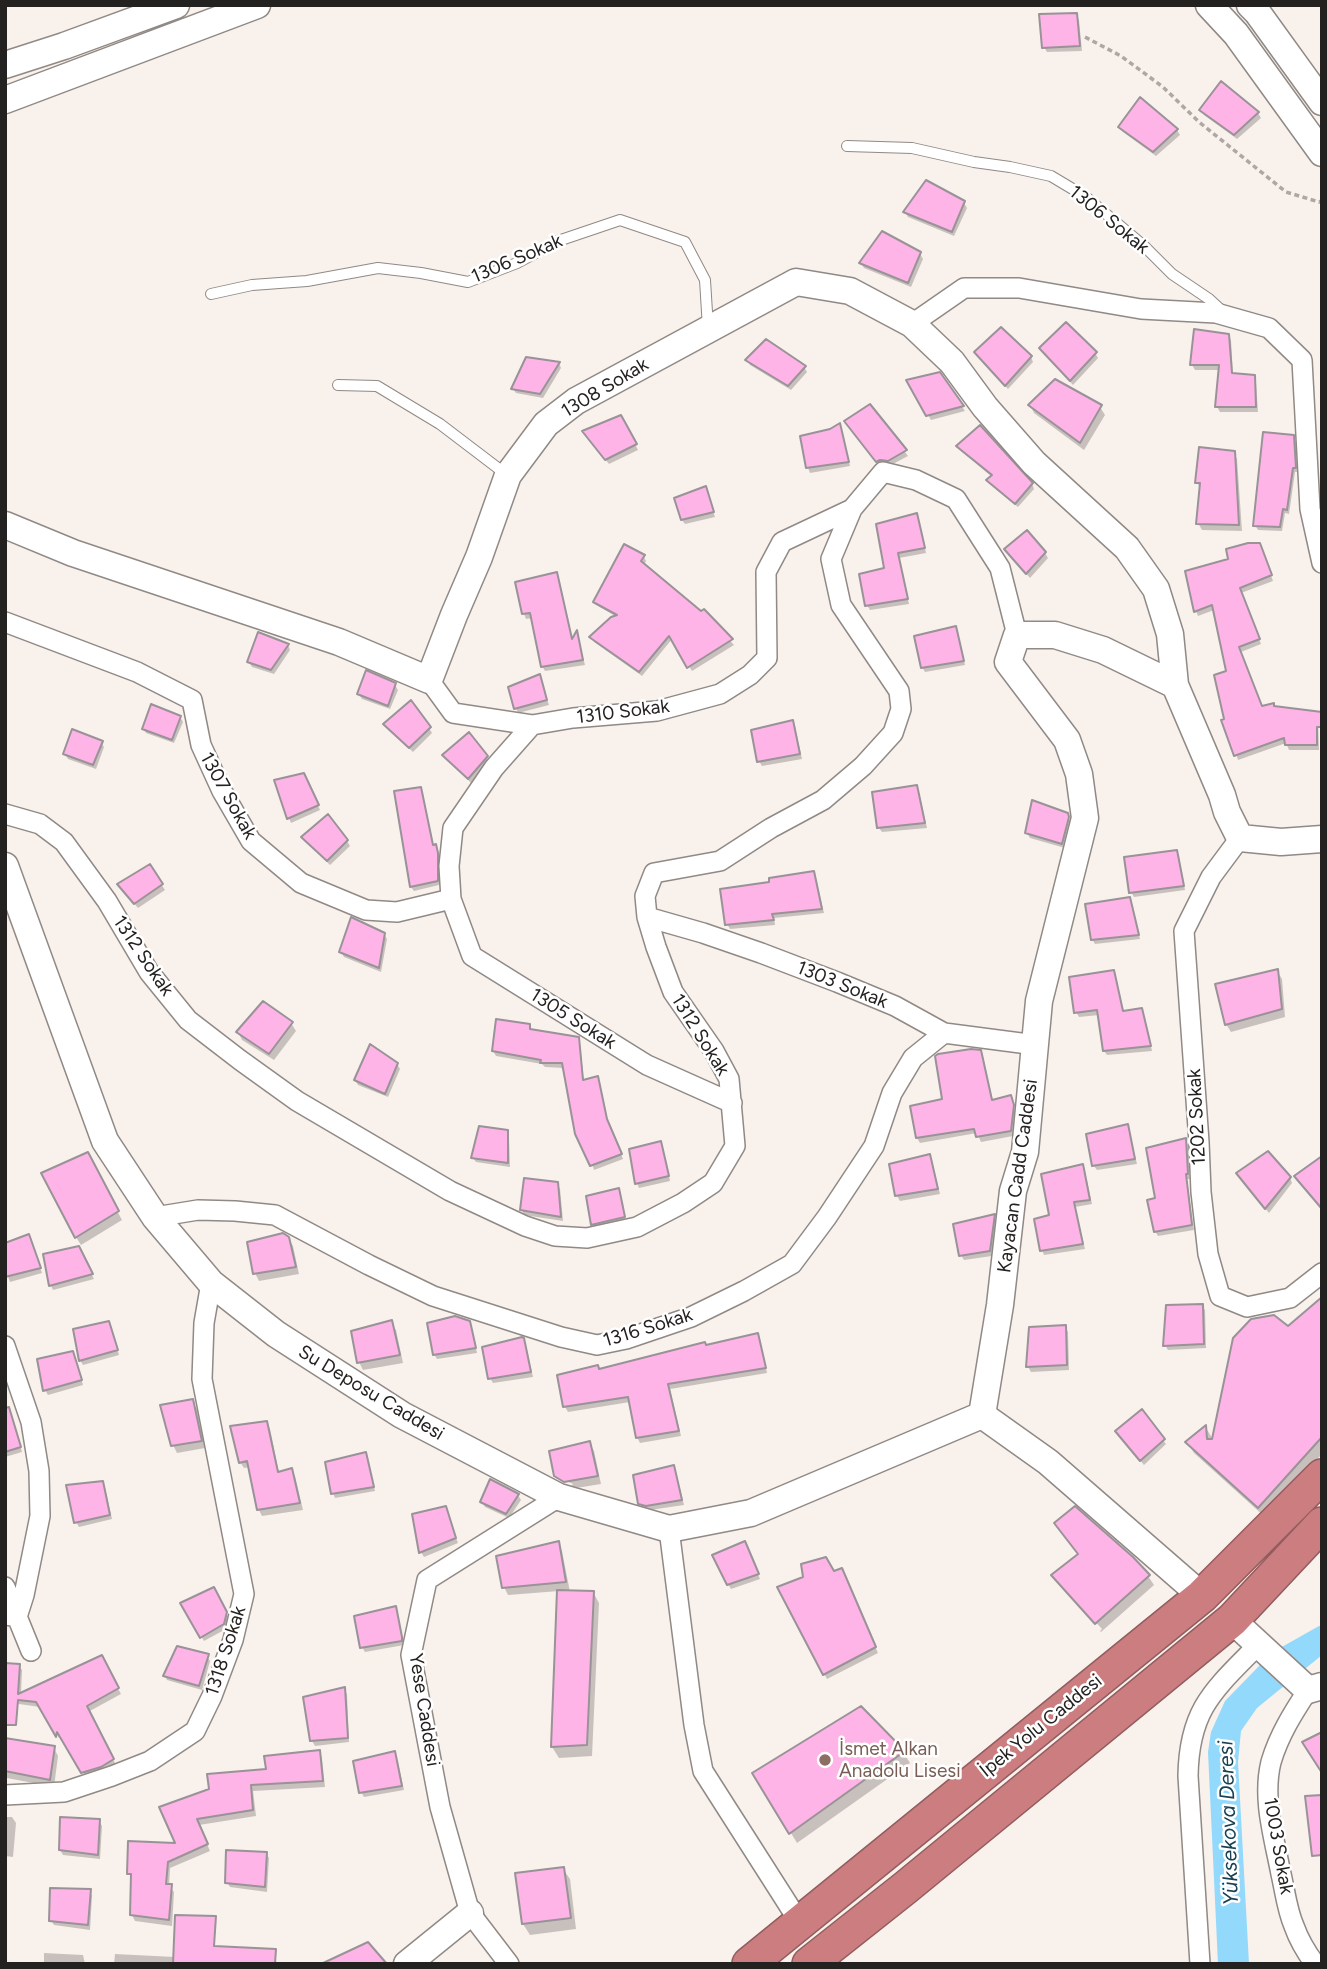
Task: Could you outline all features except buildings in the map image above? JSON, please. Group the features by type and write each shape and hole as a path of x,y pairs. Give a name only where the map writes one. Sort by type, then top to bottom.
{"highway":[{"name":"İpek Yolu Caddesi","path":"749,1964 1202,1596 1322,1476"},
{"name":"İpek Yolu Caddesi","path":"809,1964 1232,1620 1322,1524"}],"street":[{"path":"5,65 64,47 176,5"},
{"path":"5,100 257,5"},
{"path":"1209,5 1236,34 1322,153"},
{"path":"1250,5 1322,102"},
{"name":"1308 Sokak","path":"429,680 508,475 546,424 576,401 796,282 850,291 912,324 952,362 985,407 1034,463 1127,548 1156,589 1170,634 1175,685"},
{"name":"1306 Sokak","path":"912,324 964,288 1019,288 1141,309 1216,313 1269,328 1302,360 1310,509 1322,563"},
{"name":"1310 Sokak","path":"429,680 453,713 532,725 573,718 657,711 720,694 750,675 767,658 766,572 782,542 852,509 883,472 916,481 956,499 1000,568 1017,635"},
{"name":"1312 Sokak","path":"5,814 40,824 64,842 107,901 149,972 188,1020 297,1101 450,1191 525,1226 555,1236 587,1238 637,1227 683,1203 713,1183 735,1146 730,1079 673,992 656,947 645,896 654,873 720,861 771,828 823,800 863,766 892,733 901,709 899,691 841,605 831,559 852,509"},
{"path":"5,525 73,553 339,642 429,680"},
{"name":"1307 Sokak","path":"5,622 137,672 192,700 201,745 222,791 251,841 301,883 366,910 397,912 451,899"},
{"path":"1017,635 1055,635 1091,646 1175,685 1240,838 1281,842 1322,839"},
{"name":"Kayacan Cadd Caddesi","path":"982,1415 1000,1305 1013,1191 1025,1152 1039,1001 1085,818 1079,774 1068,740 1008,662 1017,635"},
{"path":"451,899 449,866 453,828 494,768 532,725"},
{"name":"1202 Sokak","path":"1240,838 1211,877 1184,931 1196,1090 1200,1192 1208,1254 1220,1296 1247,1307 1290,1298 1322,1273"},
{"name":"Su Deposu Caddesi","path":"5,866 106,1141 155,1217 211,1283 275,1334 402,1415 559,1497 669,1529 751,1513 982,1415"},
{"name":"1305 Sokak","path":"451,899 472,956 647,1065 732,1103"},
{"name":"1303 Sokak","path":"648,917 704,933 837,982 895,1006 944,1033 1036,1045"},
{"name":"1316 Sokak","path":"155,1217 198,1210 275,1215 433,1296 561,1337 597,1345 626,1339 691,1317 744,1292 792,1264 874,1146 892,1093 913,1058 944,1033"},
{"name":"1318 Sokak","path":"5,1795 64,1792 150,1761 195,1731 212,1696 233,1640 243,1594 202,1379 204,1324 211,1283"},
{"path":"5,1346 31,1422 39,1471 40,1516 24,1595 11,1616"},
{"path":"982,1415 1048,1462 1202,1596"},
{"name":"Yese Caddesi","path":"470,1913 440,1807 411,1655 426,1580 559,1497"},
{"path":"669,1529 694,1725 703,1771 800,1923"},
{"path":"5,1587 11,1616 31,1651"},
{"path":"1232,1620 1309,1686"},
{"path":"1200,1964 1188,1776 1190,1746 1199,1717 1214,1689 1264,1648"},
{"name":"1003 Sokak","path":"1309,1686 1279,1738 1268,1786 1269,1812 1293,1926 1315,1964"},
{"path":"407,1964 470,1913 509,1964"}],"lane":[{"name":"1306 Sokak","path":"847,146 912,148 1051,176 1086,197 1144,246 1172,274 1209,299 1229,317"},
{"name":"1306 Sokak","path":"211,294 252,285 307,281 378,268 468,282 517,263 558,241 620,220 685,242 705,280 708,329"},
{"path":"338,385 377,386 440,424 508,475"}],"path":[{"path":"1085,37 1121,56 1163,87 1199,122 1286,192 1322,201"}],"water":[{"name":"Yüksekova Deresi","path":"1322,1626 1322,1655 1257,1708 1241,1731 1238,1762 1249,1964 1218,1964 1208,1752 1211,1732 1225,1701 1259,1666 1280,1648"}],"place":[{"name":"İsmet Alkan Anadolu Lisesi","path":"825,1760"}]}
